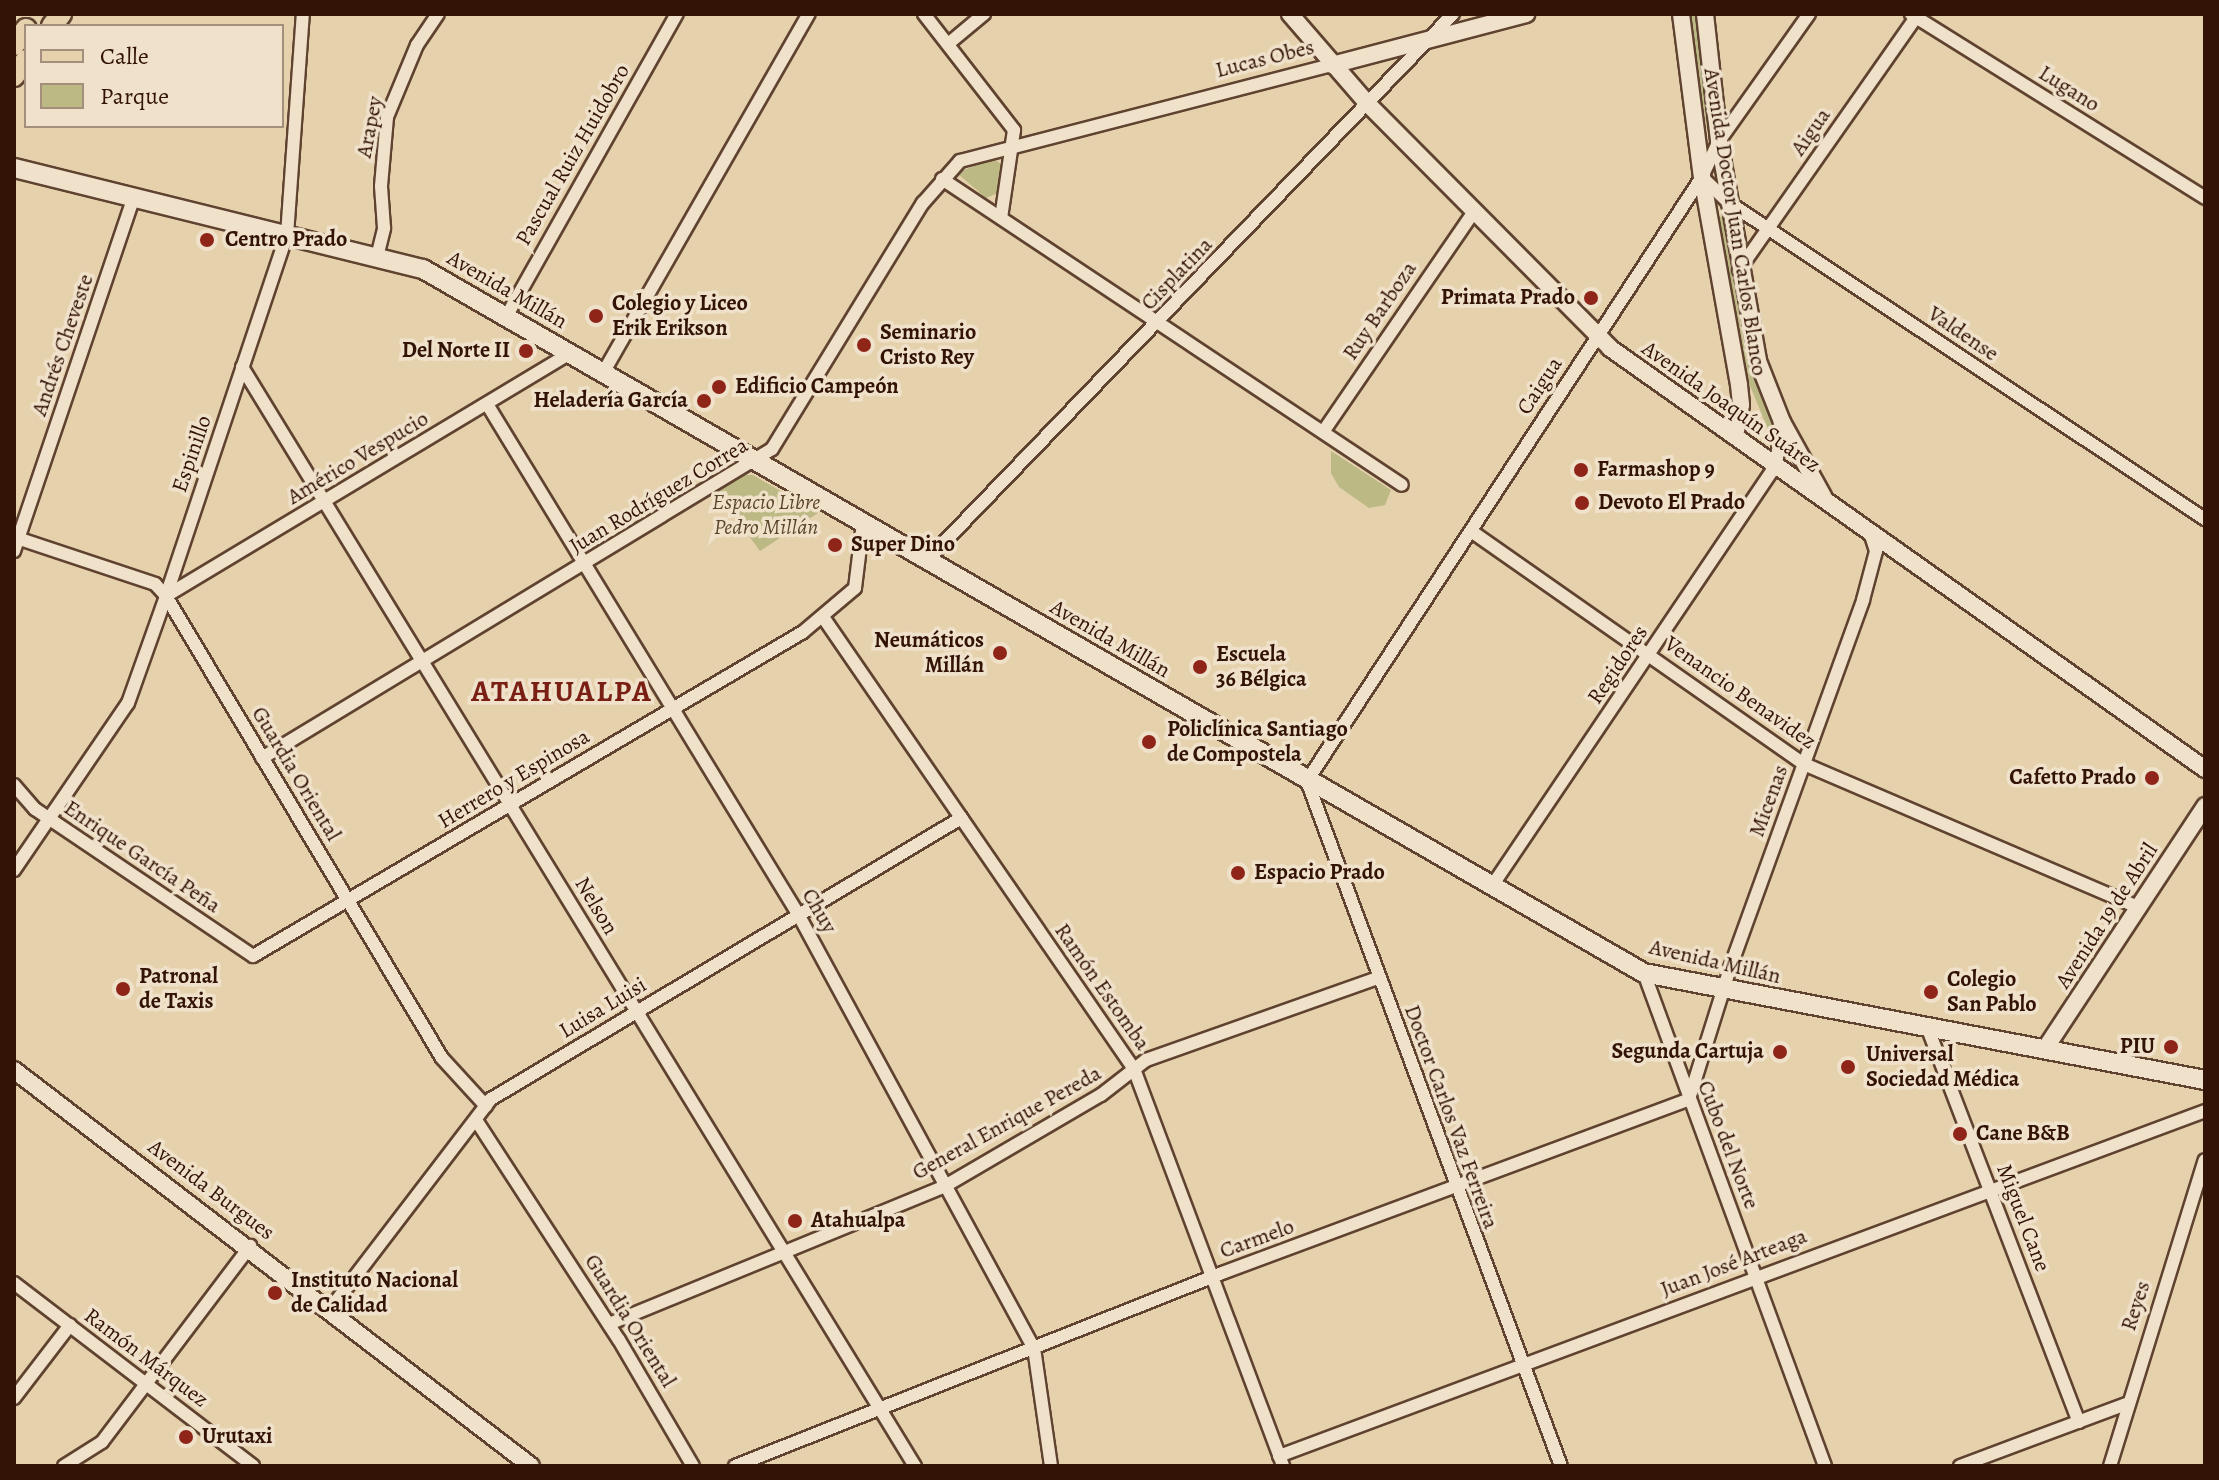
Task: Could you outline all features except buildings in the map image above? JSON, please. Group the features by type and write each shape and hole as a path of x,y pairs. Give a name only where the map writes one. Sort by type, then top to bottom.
{"main road":[{"name":"Avenida Millán","path":"14,168 423,269 1644,973 1725,991 2205,1080"}],"street":[{"name":"Espinillo","path":"14,870 128,703 166,596 287,235 303,14"},
{"name":"Arapey","path":"377,257 384,228 381,186 387,117 417,45 438,14"},
{"name":"Pascual Ruiz Huidobro","path":"506,317 677,14"},
{"path":"603,373 809,14"},
{"path":"924,14 1009,119 1014,147 1001,218"},
{"path":"948,44 984,14"},
{"name":"Avenida Joaquín Suárez","path":"1290,14 1367,103 1596,335 2205,769"},
{"name":"Cisplatina","path":"927,560 1453,14"},
{"name":"Lucas Obes","path":"1014,147 1526,14"},
{"name":"Avenida Doctor Juan Carlos Blanco","path":"1681,14 1702,177 1739,385 1735,436"},
{"name":"Avenida Doctor Juan Carlos Blanco","path":"1705,14 1728,202 1758,361 1782,422 1826,501"},
{"name":"Caigua","path":"1307,781 1702,177 1719,141 1809,14"},
{"name":"Lugano","path":"1913,15 2205,198"},
{"name":"Aigua","path":"1739,270 1913,15"},
{"name":"Juan Rodríguez Correa","path":"262,758 758,461 772,449 923,203 942,179 960,161 1014,147"},
{"name":"Valdense","path":"1702,177 1728,202 2205,519"},
{"path":"942,179 1156,325 1402,485"},
{"name":"Andrés Cheveste","path":"15,542 134,197"},
{"name":"Ruy Barboza","path":"1323,432 1473,213"},
{"name":"Américo Vespucio","path":"166,596 569,354"},
{"name":"Nelson","path":"242,367 915,1466"},
{"name":"Chuy","path":"487,404 798,914 1034,1348 1051,1466"},
{"name":"Avenida Doctor Juan Carlos Blanco","path":"1776,465 1782,422"},
{"name":"Regidores","path":"1492,886 1651,655 1776,465"},
{"name":"Herrero y Espinosa","path":"253,956 823,617 855,588 863,523"},
{"name":"Venancio Benavidez","path":"1471,531 1804,764 2138,907"},
{"name":"Micenas","path":"1725,991 1874,564 1870,533"},
{"name":"Guardia Oriental","path":"15,542 155,584 166,596 447,1066 486,1106"},
{"name":"Ramón Estomba","path":"823,617 1134,1069 1281,1461"},
{"name":"Doctor Carlos Vaz Ferreira","path":"1307,781 1454,1187 1561,1466"},
{"name":"Enrique García Peña","path":"14,785 49,818 253,956"},
{"name":"Avenida 19 de Abril","path":"2045,1049 2205,806"},
{"name":"Luisa Luisi","path":"331,1308 486,1106 637,1011 961,818"},
{"name":"Cubo del Norte","path":"1644,973 1825,1466"},
{"name":"General Enrique Pereda","path":"609,1324 945,1186 1101,1095 1155,1056 1378,978"},
{"path":"1689,1099 1725,991"},
{"name":"Miguel Cane","path":"1928,1029 2079,1422"},
{"name":"Avenida Burgues","path":"14,1070 331,1308 531,1466"},
{"name":"Carmelo","path":"735,1466 1211,1278 1689,1099"},
{"name":"Juan José Arteaga","path":"1281,1461 1757,1275 2205,1111"},
{"name":"Guardia Oriental","path":"476,1120 609,1324 693,1466"},
{"name":"Reyes","path":"2110,1466 2126,1404 2205,1160"},
{"path":"64,1466 102,1442 250,1246"},
{"name":"Ramón Márquez","path":"14,1283 253,1466"},
{"path":"14,1398 70,1325"},
{"path":"1960,1466 2126,1404"}],"green space":[{"path":"1689,14 1698,14 1711,128 1707,131"},
{"path":"993,158 1002,165 998,193 986,198 957,173"},
{"path":"1722,216 1744,344 1776,429 1769,432 1735,349 1717,219"},
{"path":"1331,451 1391,490 1385,505 1369,508 1339,487 1331,473"},
{"name":"Espacio Libre Pedro Millán","path":"742,475 753,475 818,513 760,551 716,491"}],"place":[{"name":"Centro Prado","path":"207,240"},
{"name":"Primata Prado","path":"1591,298"},
{"name":"Colegio y Liceo Erik Erikson","path":"596,316"},
{"name":"Seminario Cristo Rey","path":"864,345"},
{"name":"Del Norte II","path":"526,351"},
{"name":"Edificio Campeón","path":"719,387"},
{"name":"Heladería García","path":"704,401"},
{"name":"Farmashop 9","path":"1581,470"},
{"name":"Devoto El Prado","path":"1582,503"},
{"name":"Super Dino","path":"835,545"},
{"name":"Neumáticos Millán","path":"1000,653"},
{"name":"Escuela 36 Bélgica","path":"1200,667"},
{"name":"Policlínica Santiago de Compostela","path":"1149,742"},
{"name":"Cafetto Prado","path":"2152,778"},
{"name":"Espacio Prado","path":"1238,873"},
{"name":"Patronal de Taxis","path":"123,989"},
{"name":"Colegio San Pablo","path":"1931,992"},
{"name":"PIU","path":"2171,1047"},
{"name":"Segunda Cartuja","path":"1780,1052"},
{"name":"Universal Sociedad Médica","path":"1848,1067"},
{"name":"Cane B&B","path":"1960,1134"},
{"name":"Atahualpa","path":"795,1221"},
{"name":"Instituto Nacional de Calidad","path":"275,1293"},
{"name":"Urutaxi","path":"186,1437"}],"district":[{"name":"ATAHUALPA","path":"562,691"}]}
